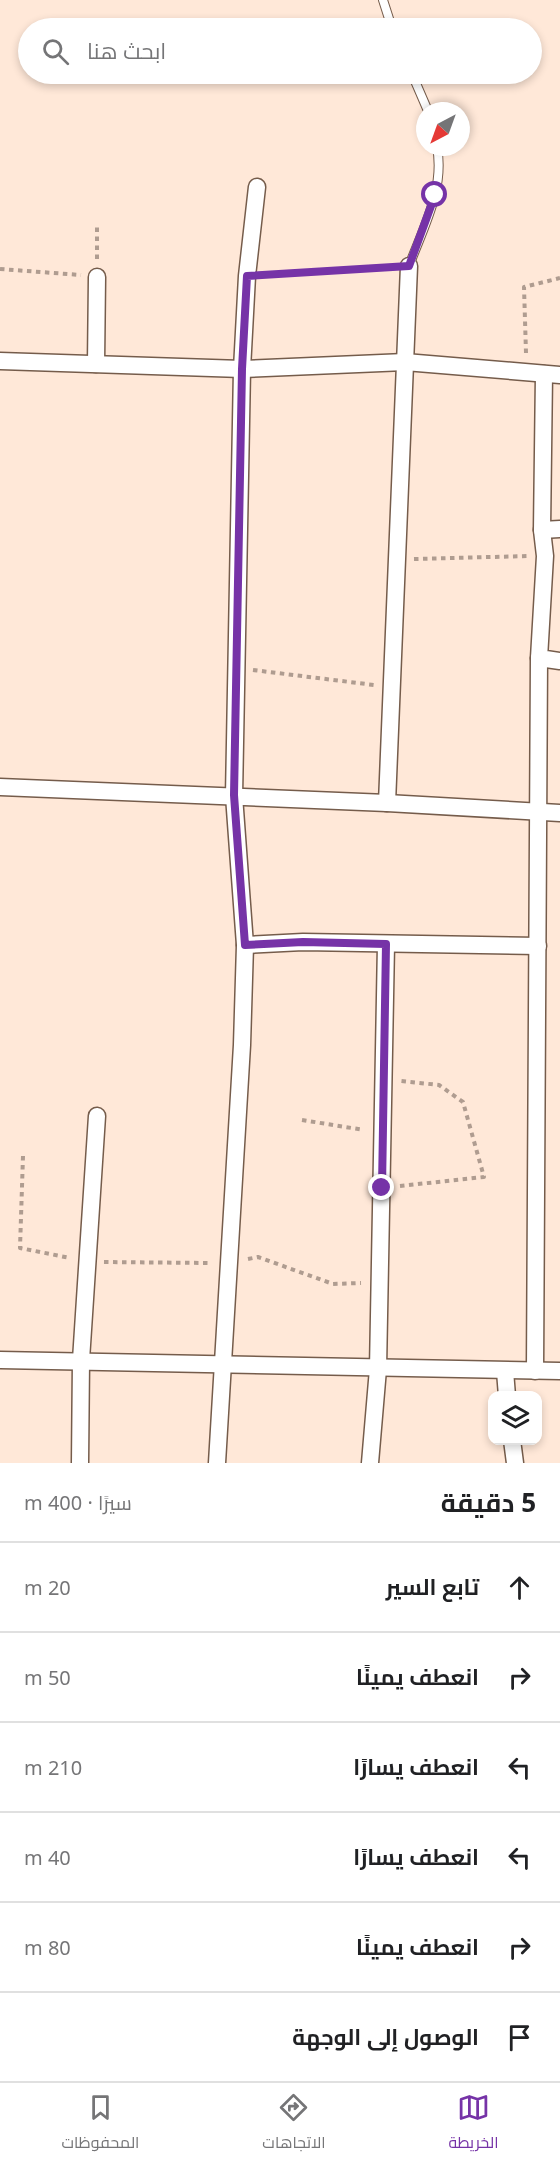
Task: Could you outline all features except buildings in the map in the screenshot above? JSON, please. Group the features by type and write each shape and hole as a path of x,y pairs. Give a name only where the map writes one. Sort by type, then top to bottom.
{"street":[{"path":"217,1463 242,1045 245,945 234,795 242,369 247,276 257,187"},
{"path":"387,802 409,266"},
{"path":"96,364 97,277"},
{"path":"0,361 242,369 405,362 552,375 542,530 545,556 539,658 540,813 535,1371"},
{"path":"542,530 560,529"},
{"path":"539,658 560,661"},
{"path":"0,787 387,802 560,813"},
{"path":"245,945 303,942 538,946"},
{"path":"370,1463 378,1369 386,944"},
{"path":"80,1463 81,1359 97,1116"},
{"path":"0,1360 81,1359 222,1366 560,1371"},
{"path":"505,1371 507,1391"},
{"path":"512,1445 514,1463"}],"lane":[{"path":"383,0 389,18"},
{"path":"417,84 425,102"},
{"path":"409,266 435,195 439,178 438,156"}],"path":[{"path":"0,269 97,277 97,224"},
{"path":"247,276 409,266"},
{"path":"552,375 526,358 524,287 560,278"},
{"path":"397,560 545,556"},
{"path":"238,668 392,687"},
{"path":"382,1079 439,1085 463,1102 484,1177 382,1188"},
{"path":"302,1120 382,1133"},
{"path":"23,1156 20,1248 89,1262 228,1263 258,1257 333,1284 378,1282"}],"route":[{"path":"382,1188 386,944 303,942 245,945 234,795 242,369 247,276 409,266 435,195"}]}
